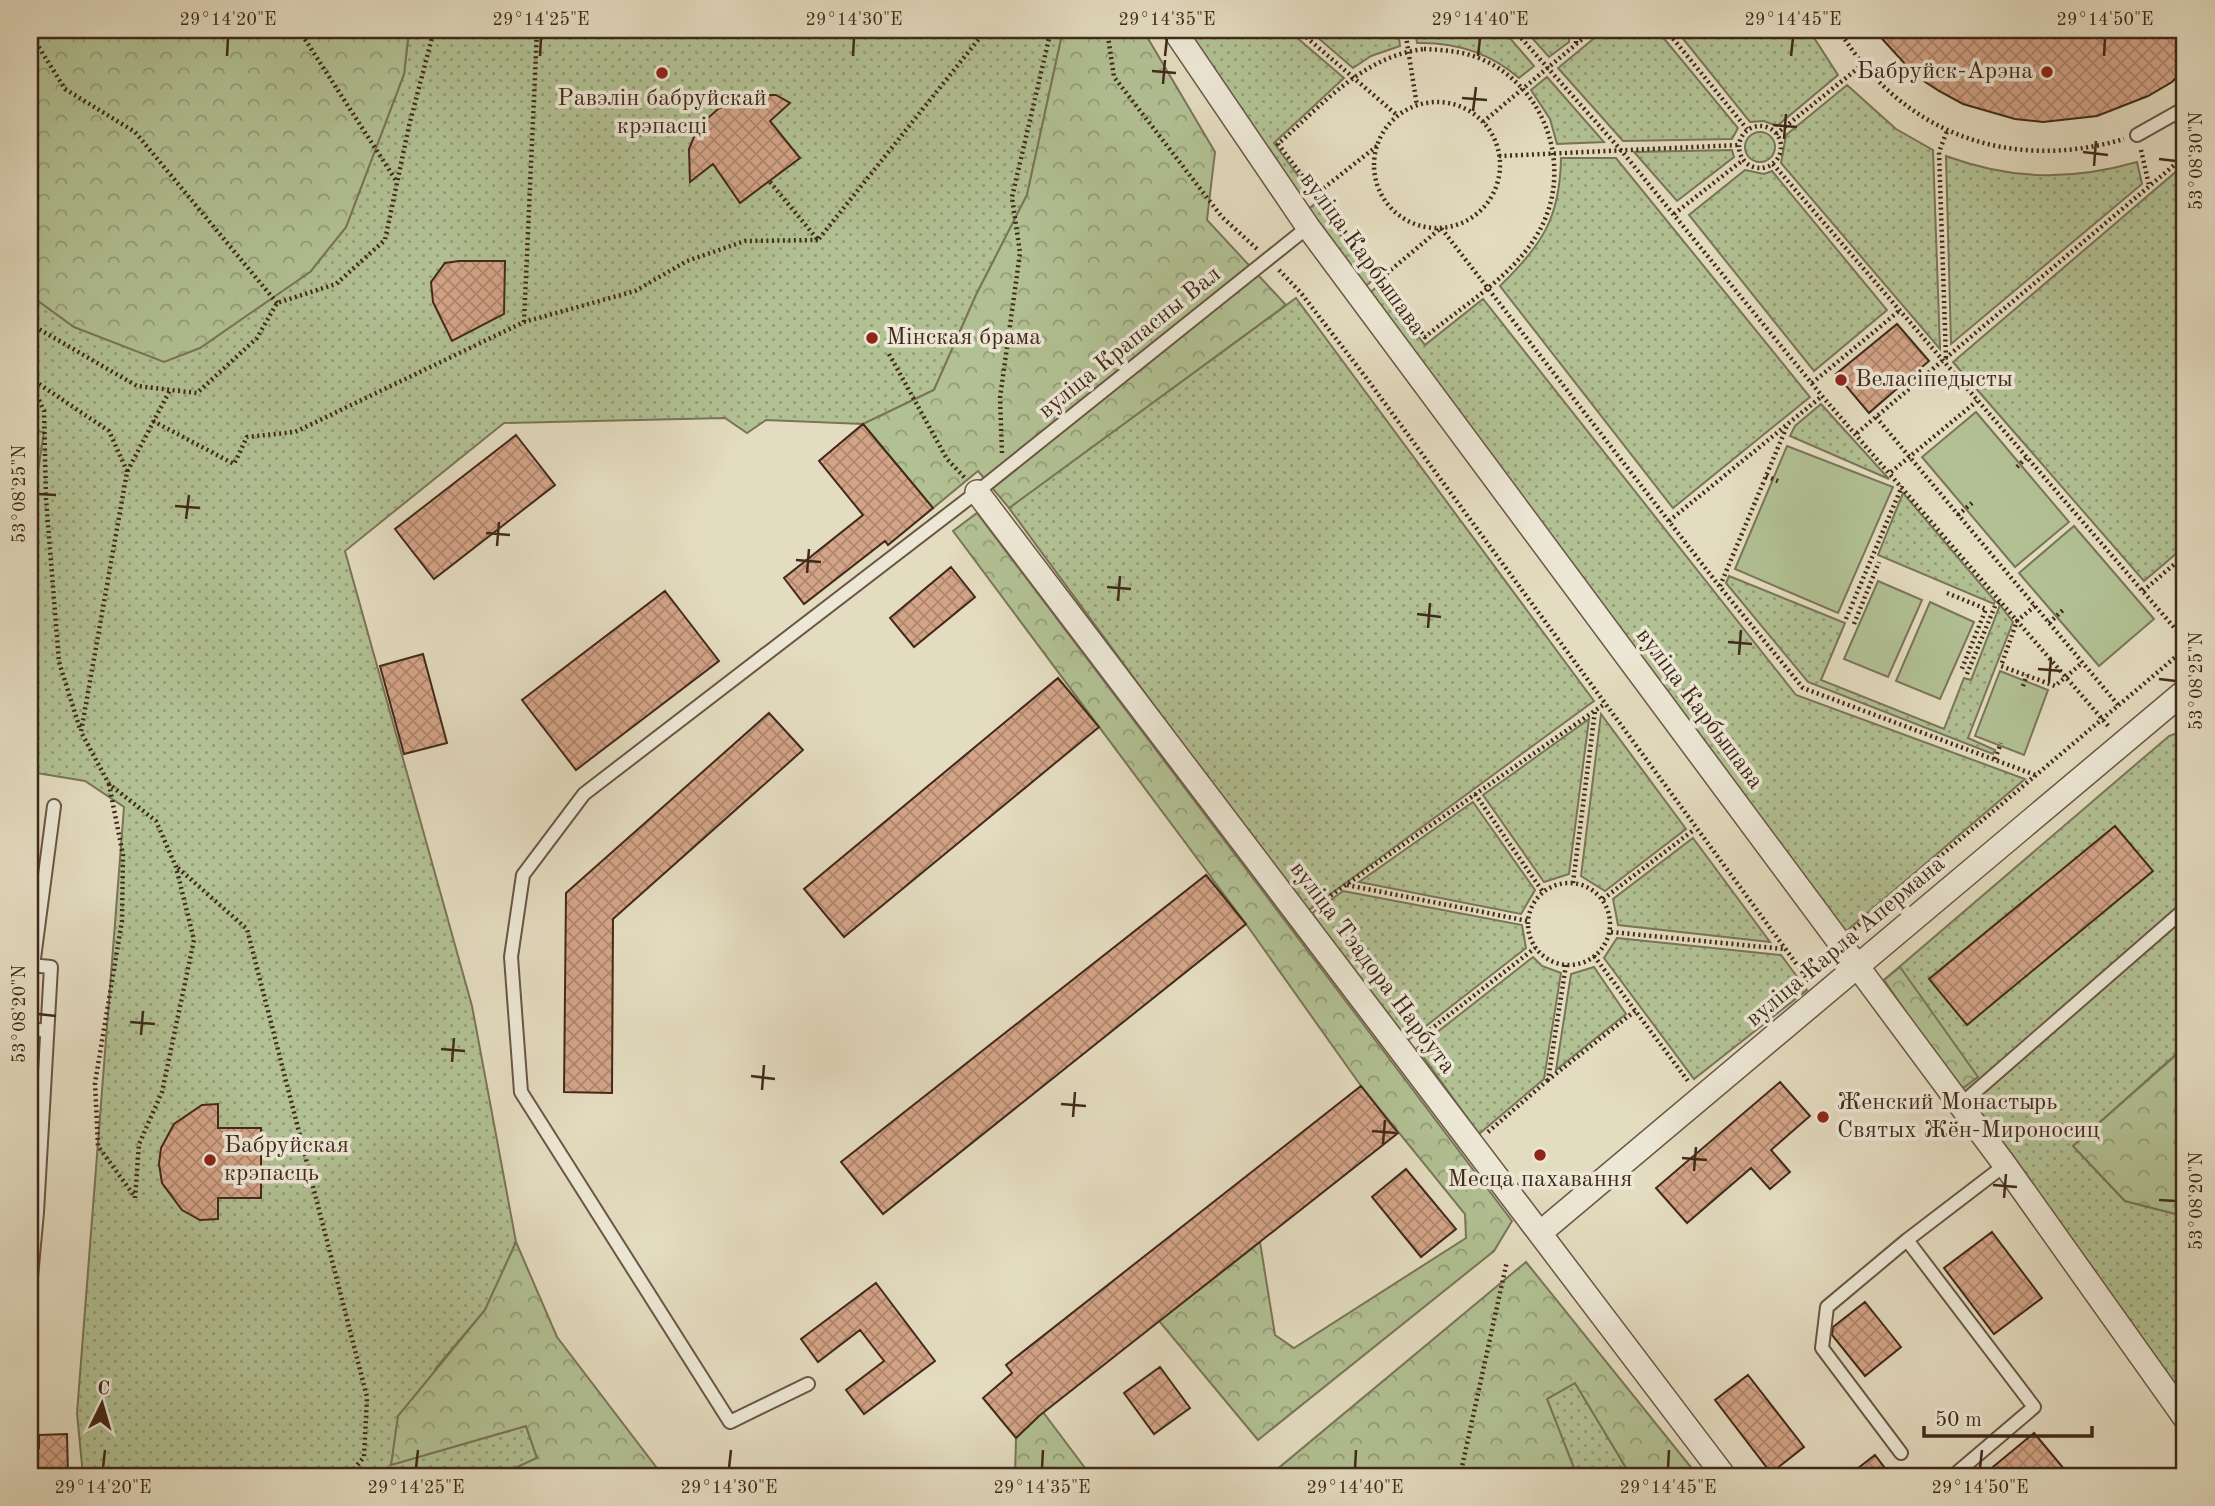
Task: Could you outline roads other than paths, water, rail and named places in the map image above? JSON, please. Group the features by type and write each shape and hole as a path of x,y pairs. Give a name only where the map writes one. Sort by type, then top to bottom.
{"street":[{"name":"вуліца Карбышава","path":"1174,30 1358,294 2005,1165 2185,1418"},
{"name":"вуліца Тэадора Нарбута","path":"977,492 1724,1476"},
{"name":"вуліца Карла Апермана","path":"1540,1233 2185,691"}],"lane":[{"path":"2137,135 2185,108"},
{"name":"вуліца Крапасны Вал","path":"808,1384 730,1422 521,1092 510,957 523,875 584,794 977,492 1268,259 1302,217"},
{"path":"30,1288 35,1153 43,1097 51,967 32,965 54,806"},
{"path":"1960,1105 2185,909"},
{"path":"30,1029 47,1031"},
{"path":"30,1095 43,1097"},
{"path":"1901,1453 1822,1348 1827,1307 2005,1165"},
{"path":"1908,1240 2034,1407 1953,1476"}],"place":[{"name":"Бабруйск-Арэна","path":"2047,72"},
{"name":"Равэлін бабруйскай крэпасці","path":"662,73"},
{"name":"Мінская брама","path":"872,338"},
{"name":"Веласіпедысты","path":"1841,380"},
{"name":"Женский Монастырь Святых Жён-Мироносиц","path":"1823,1117"},
{"name":"Месца пахавання","path":"1540,1155"},
{"name":"Бабруйская крэпасць","path":"210,1160"}]}
